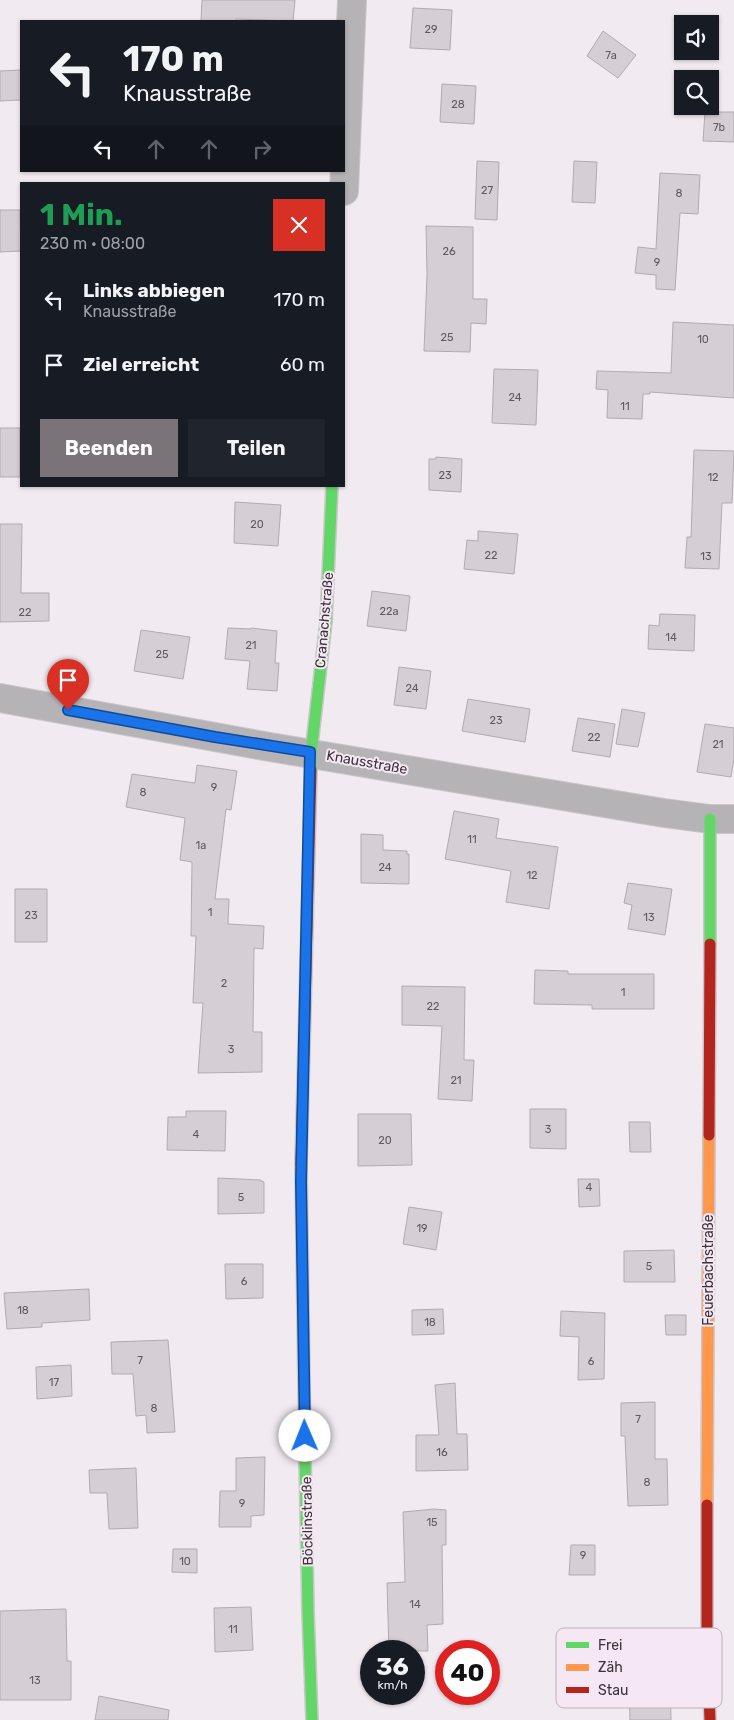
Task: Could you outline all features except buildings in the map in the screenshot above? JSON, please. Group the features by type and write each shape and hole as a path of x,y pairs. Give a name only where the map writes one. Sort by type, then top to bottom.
{"street":[{"path":"345,166 352,0"},
{"name":"Cranachstraße","path":"310,752 326,622 332,487"},
{"name":"Knausstraße","path":"0,698 228,740 310,752 664,813 722,819"},
{"name":"Böcklinstraße","path":"310,752 301,1182 308,1601 312,1720"},
{"name":"Feuerbachstraße","path":"707,1628 722,819"}],"traffic: fast":[{"path":"311,770 311,753 326,622 332,487"},
{"path":"710,819 710,944"},
{"path":"305,1457 312,1720"}],"traffic: slow":[{"path":"707,1505 709,1135"},
{"path":"301,1164 305,1457"}],"traffic: jam":[{"path":"301,1164 311,770"},
{"path":"709,1135 710,944"},
{"path":"707,1505 707,1628"},
{"path":"710,1708 710,1720"}],"route":[{"path":"68,710 264,746 310,752 301,1182 305,1436"}]}
